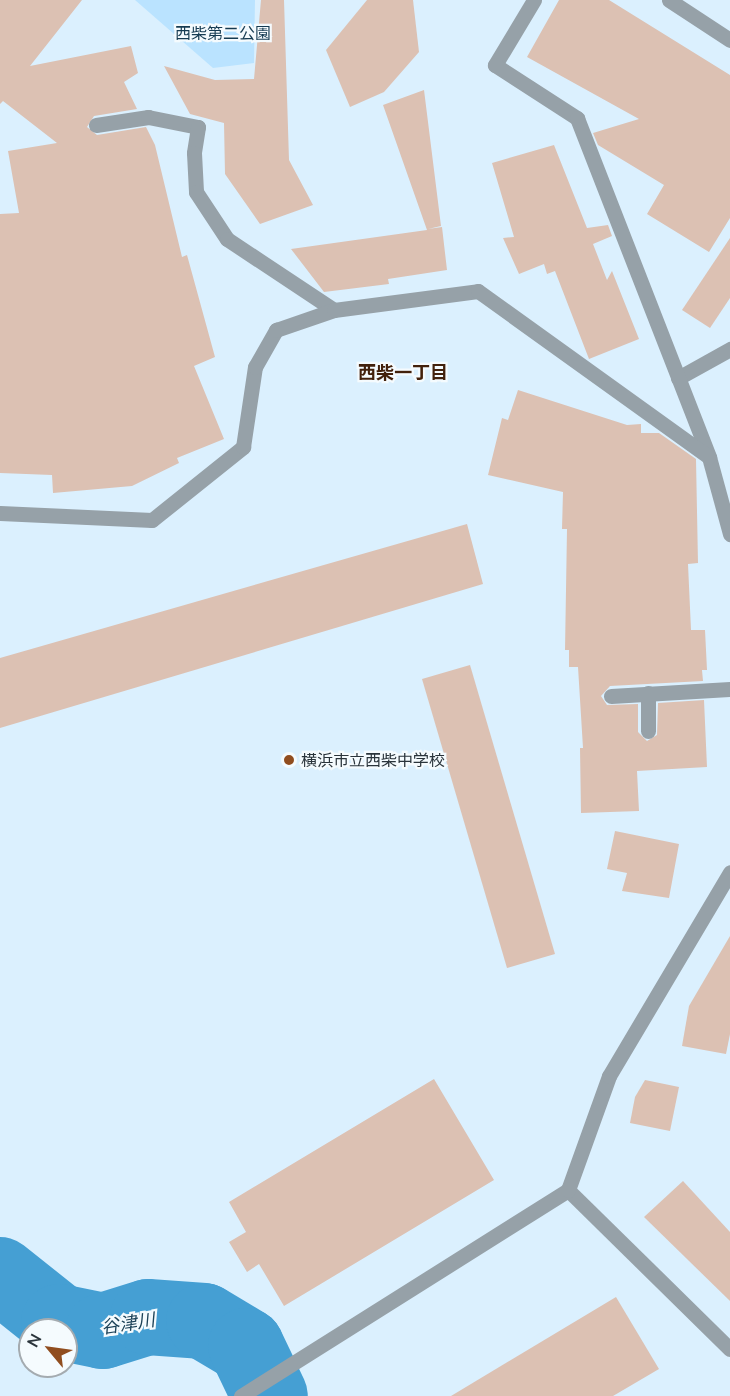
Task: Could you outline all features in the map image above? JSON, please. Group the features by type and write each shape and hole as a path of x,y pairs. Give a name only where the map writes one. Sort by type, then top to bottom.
{"street":[{"path":"534,0 495,65 577,118 709,457 730,534"},
{"path":"669,0 730,40"},
{"path":"96,125 148,117 198,127 194,153 196,192 227,239 334,310"},
{"path":"0,513 152,520 243,447 255,367 276,330 334,310 478,291 709,457"},
{"path":"678,378 730,349"},
{"path":"611,696 730,689"},
{"path":"648,693 648,731"},
{"path":"242,1396 568,1190 609,1076 730,872"},
{"path":"568,1190 730,1349"}],"green space":[{"name":"西柴第二公園","path":"135,0 255,0 254,63 213,68"}],"building":[{"path":"0,0 82,0 30,66 131,46 138,73 124,82 137,109 94,116 87,127 97,135 146,127 155,145 182,257 187,255 215,357 194,366 224,439 177,458 179,463 132,486 53,493 52,475 0,473 0,214 19,213 8,151 57,143 3,101 0,104"},
{"path":"261,0 284,0 289,160 313,205 260,224 225,174 224,123 190,114 164,66 215,80 254,79"},
{"path":"367,0 413,0 419,52 384,92 350,107 326,50"},
{"path":"559,0 609,0 730,75 730,218 709,252 647,214 664,185 598,145 593,133 639,119 527,57"},
{"path":"424,90 441,226 428,229 442,227 447,270 388,279 389,284 324,292 291,249 427,230 383,105"},
{"path":"554,145 587,228 608,225 612,236 593,244 607,280 612,271 639,339 589,359 555,271 547,274 544,264 519,274 503,238 514,237 492,163"},
{"path":"730,238 730,298 710,328 682,310"},
{"path":"518,390 627,425 641,424 641,433 659,433 696,459 698,563 688,564 691,630 705,630 707,670 702,670 703,681 610,686 601,696 607,705 638,704 638,732 647,741 657,735 658,703 704,700 707,767 637,771 639,811 581,813 580,748 583,748 578,667 569,667 569,650 565,650 567,529 562,529 563,492 488,475 502,418 508,420"},
{"path":"467,524 483,584 0,728 0,658"},
{"path":"470,665 555,954 507,968 422,679"},
{"path":"615,831 679,844 669,898 622,891 627,873 607,869"},
{"path":"730,936 730,1034 726,1054 682,1046 689,1006"},
{"path":"434,1079 494,1180 284,1306 259,1264 247,1272 229,1242 246,1232 229,1202"},
{"path":"645,1080 679,1087 670,1131 630,1123 635,1097"},
{"path":"683,1181 730,1232 730,1301 644,1217"},
{"path":"616,1297 659,1369 613,1396 451,1396"}],"waterway":[{"name":"谷津川","path":"0,1275 59,1322 103,1331 148,1317 204,1321 246,1346 270,1396"}],"place":[{"name":"横浜市立西柴中学校","path":"289,760"}],"district":[{"name":"西柴一丁目","path":"403,373"}]}
